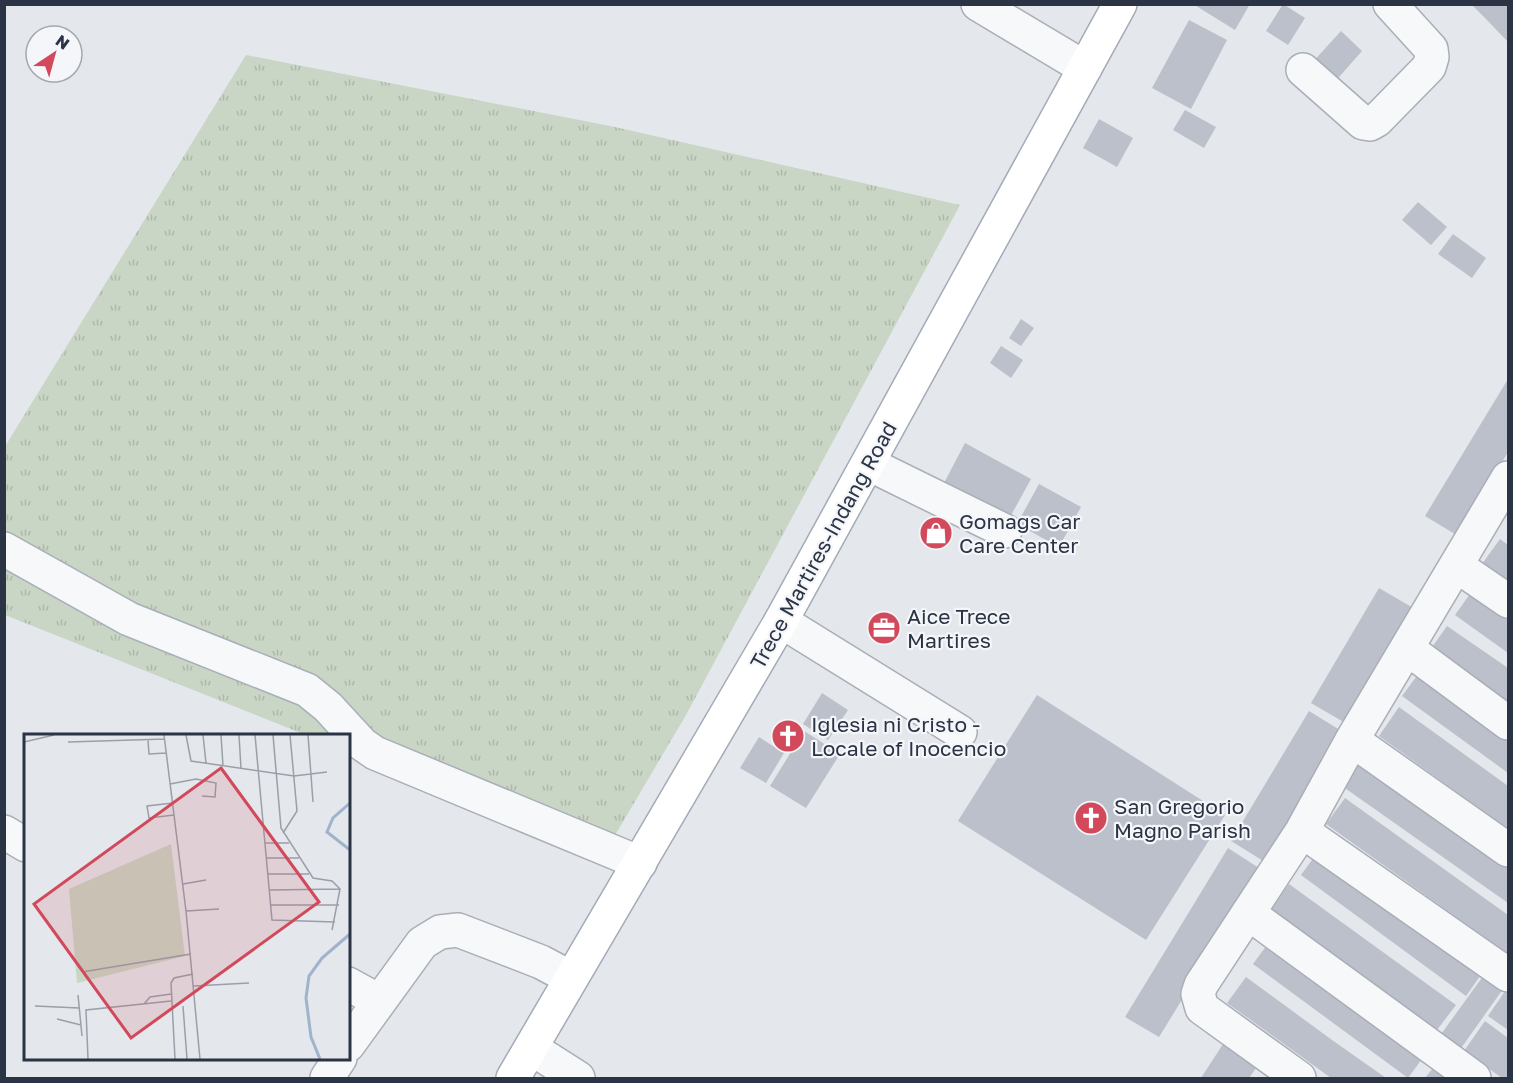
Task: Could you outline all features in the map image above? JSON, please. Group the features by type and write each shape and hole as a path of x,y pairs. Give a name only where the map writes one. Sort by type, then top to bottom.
{"main road":[{"name":"Trece Martires-Indang Road","path":"513,1078 782,621 1120,4"}],"street":[{"path":"978,4 1085,68"},
{"path":"1303,70 1363,123 1370,124 1377,120 1430,66 1432,57 1431,49 1390,4"},
{"path":"869,464 1005,531"},
{"path":"1299,1078 1202,1008 1198,994 1201,985 1302,831 1352,740 1509,478"},
{"path":"4,549 129,619 307,690 328,707 362,744 375,753 640,863"},
{"path":"1457,566 1509,601"},
{"path":"782,621 960,732"},
{"path":"1408,649 1509,723"},
{"path":"1352,740 1509,850"},
{"path":"1302,831 1509,975"},
{"path":"4,832 24,844"},
{"path":"1248,913 1474,1078"},
{"path":"350,1041 422,943 440,932 458,930 531,958 571,978"},
{"path":"350,985 379,1001"},
{"path":"531,1048 578,1078"},
{"path":"327,1078 339,1059"}],"green space":[{"path":"246,55 615,127 960,205 686,715 604,854 350,734 303,734 5,615 4,448"}],"building":[{"path":"1193,4 1250,4 1235,30"},
{"path":"1283,4 1305,18 1288,45 1266,31"},
{"path":"1471,4 1508,4 1508,42 1485,18"},
{"path":"1189,20 1227,40 1191,109 1152,88"},
{"path":"1341,31 1362,51 1332,85 1310,65"},
{"path":"1185,110 1216,127 1204,148 1173,130"},
{"path":"1099,119 1133,138 1117,167 1083,148"},
{"path":"1418,202 1447,227 1431,245 1402,220"},
{"path":"1453,234 1486,258 1472,278 1438,254"},
{"path":"1021,319 1034,328 1021,346 1009,338"},
{"path":"1001,346 1023,360 1011,378 990,363"},
{"path":"1508,379 1508,452 1458,536 1425,516"},
{"path":"965,443 1031,479 1009,519 944,483"},
{"path":"1039,484 1081,507 1059,547 1017,524"},
{"path":"1500,539 1508,545 1508,583 1482,564"},
{"path":"1477,584 1508,606 1508,653 1455,615"},
{"path":"1379,588 1415,609 1347,724 1311,703"},
{"path":"1447,626 1508,668 1508,704 1430,650"},
{"path":"1422,669 1508,732 1508,773 1402,696"},
{"path":"822,693 848,710 828,740 803,724"},
{"name":"San Gregorio Magno Parish","path":"1037,695 1225,815 1146,940 958,821"},
{"path":"1399,707 1508,786 1508,829 1379,736"},
{"path":"1309,711 1343,732 1265,862 1231,841"},
{"path":"804,731 840,754 806,808 770,786"},
{"path":"759,737 784,753 766,783 740,768"},
{"path":"1362,757 1508,859 1508,903 1342,786"},
{"path":"1345,798 1508,915 1508,954 1326,824"},
{"path":"1228,848 1262,870 1159,1037 1125,1017"},
{"path":"1320,849 1485,969 1466,996 1301,875"},
{"path":"1289,884 1456,1005 1437,1030 1271,909"},
{"path":"1272,938 1427,1052 1408,1078 1253,964"},
{"path":"1489,968 1508,982 1459,1051 1439,1037"},
{"path":"1246,977 1386,1078 1331,1078 1227,1003"},
{"path":"1508,987 1508,1030 1488,1016"},
{"path":"1485,1021 1508,1038 1508,1078 1502,1078 1464,1051"},
{"path":"1225,1041 1259,1064 1249,1078 1201,1078"},
{"path":"1437,1063 1459,1078 1425,1078"}],"place":[{"name":"Gomags Car Care Center","path":"936,533"},
{"name":"Aice Trece Martires","path":"884,628"},
{"name":"Iglesia ni Cristo - Locale of Inocencio","path":"788,736"},
{"name":"San Gregorio Magno Parish","path":"1091,818"}]}
